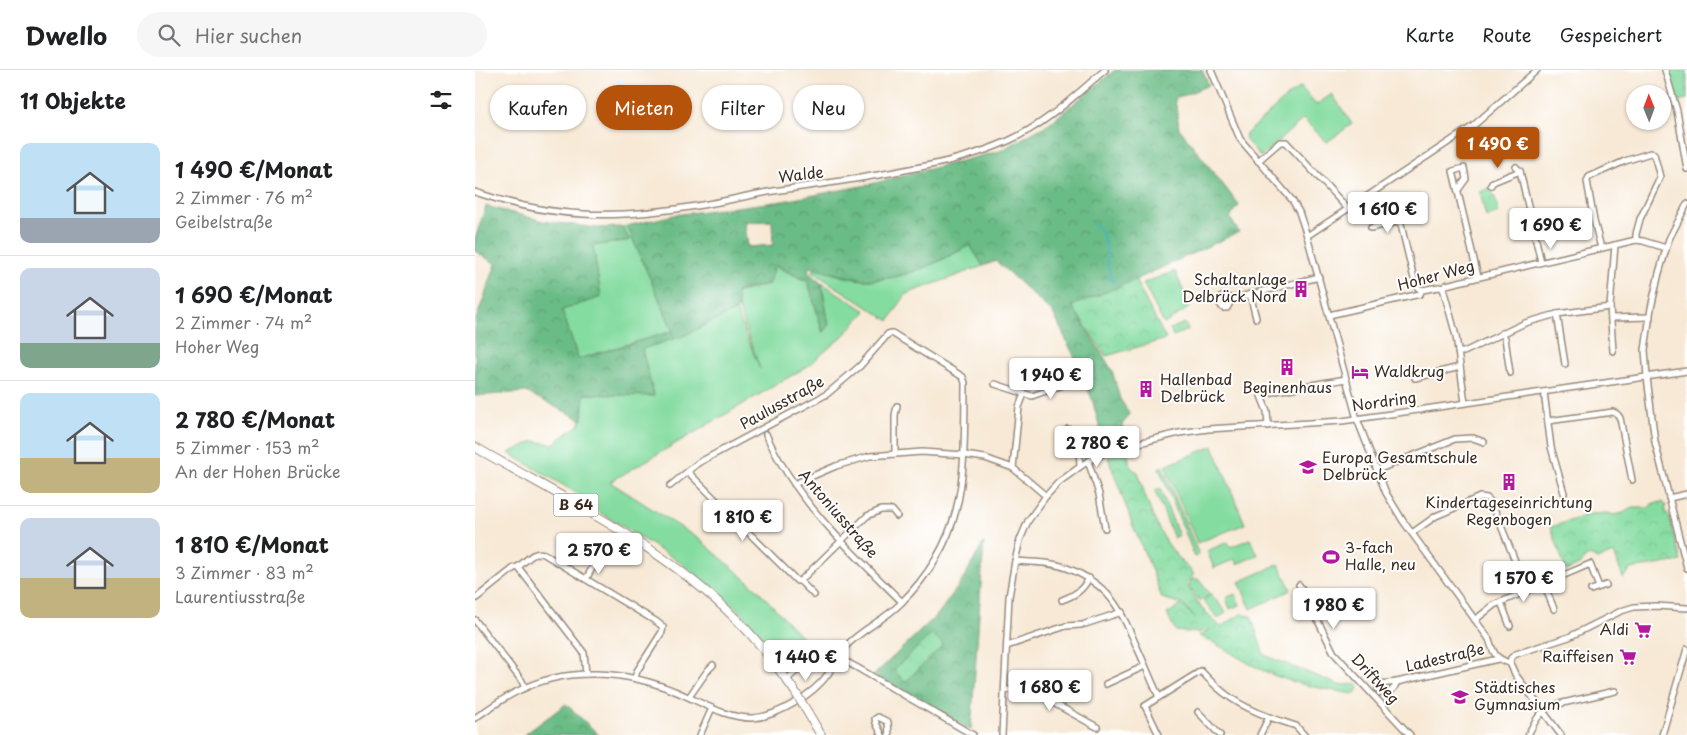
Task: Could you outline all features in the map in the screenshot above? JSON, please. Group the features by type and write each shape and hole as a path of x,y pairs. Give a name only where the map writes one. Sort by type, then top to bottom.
{"main road":[{"name":"B 64","path":"475,447 637,540 675,567 735,618 780,670 821,735"}],"street":[{"name":"Walde","path":"475,192 516,205 540,210 589,215 625,215 671,210 759,193 871,177 949,162 1009,141 1048,119 1105,70"},
{"path":"1211,70 1240,139 1292,200 1299,212 1319,277 1357,419 1386,493 1412,533 1489,639 1494,654 1498,659 1509,663 1515,674 1561,735"},
{"path":"1307,236 1473,126 1537,70"},
{"path":"1665,70 1677,111 1687,169"},
{"path":"1258,161 1279,142 1286,142 1348,208"},
{"path":"1601,248 1587,181 1589,177 1625,161 1650,153 1654,154 1660,177 1641,219 1636,240"},
{"path":"1491,185 1493,182 1518,169 1541,262"},
{"path":"1458,190 1479,277"},
{"path":"1687,204 1666,248 1653,295 1645,350 1655,442 1687,568"},
{"path":"1371,228 1401,221 1415,283 1422,290"},
{"name":"Hoher Weg","path":"1329,316 1420,294 1422,290 1439,286 1443,288 1446,285 1636,240 1643,240 1666,248"},
{"path":"1613,351 1610,306 1615,245"},
{"path":"1232,299 1319,277"},
{"path":"1443,288 1456,336 1465,403"},
{"path":"1250,294 1256,318"},
{"path":"1458,352 1464,352 1525,323 1557,314 1610,306"},
{"path":"1557,314 1565,364"},
{"path":"1611,318 1649,317"},
{"path":"1502,333 1505,338 1510,373"},
{"name":"Paulusstraße","path":"670,486 698,463 827,394 860,366 888,334 897,336 963,377 965,384 964,455"},
{"path":"1415,378 1460,367"},
{"name":"Nordring","path":"1088,462 1105,453 1125,446 1193,431 1357,419 1687,371"},
{"path":"1268,426 1267,411 1261,396 1276,391 1347,379"},
{"path":"995,384 1032,396 1063,385"},
{"path":"1544,392 1551,447 1564,493"},
{"path":"1013,468 1019,407 1024,394"},
{"path":"895,454 895,415 897,406"},
{"path":"1548,421 1613,412 1617,414 1620,418 1632,480"},
{"path":"760,430 766,434 769,430 768,425"},
{"path":"1068,429 1078,432 1080,466"},
{"name":"Antoniusstraße","path":"766,434 801,495 841,541 902,602"},
{"path":"1377,470 1455,440 1473,438 1484,442"},
{"path":"794,484 836,466 870,456 922,452 985,458 1013,468 1046,496"},
{"path":"475,717 525,688 558,677 586,674 612,674 661,685 725,714 743,718 770,715 789,705 814,689 829,673 843,649 855,638 887,617 926,576 944,546 956,515 962,485 964,455"},
{"path":"1002,735 1009,597 1020,540 1028,521 1059,482 1088,462 1099,494 1105,528"},
{"path":"687,472 797,582 800,581 815,595"},
{"path":"1669,498 1687,494"},
{"path":"1412,533 1437,516 1480,497 1487,498 1492,503 1527,591"},
{"path":"800,581 867,516 881,510 892,510 897,516"},
{"path":"475,599 514,568 539,552 663,627 662,632 637,671 635,678"},
{"path":"586,579 600,554"},
{"path":"1015,561 1042,563 1066,568 1089,578 1113,599 1122,612 1159,697"},
{"path":"1475,620 1494,605 1590,564 1599,587"},
{"path":"518,567 585,654 586,674"},
{"path":"1062,600 1076,595 1089,578"},
{"path":"1544,584 1554,609"},
{"name":"Driftweg","path":"1299,585 1334,653 1377,695 1410,735"},
{"path":"1591,590 1606,585"},
{"path":"1501,602 1510,626"},
{"path":"1509,663 1516,654 1569,637 1621,611 1647,606 1687,608"},
{"path":"1007,646 1066,626 1083,625 1122,612"},
{"path":"475,620 522,681 525,688"},
{"path":"1662,735 1687,649"},
{"path":"780,670 825,654 837,658 856,667 973,735"},
{"path":"786,680 811,658"},
{"name":"Ladestraße","path":"1397,682 1389,693 1377,695 1380,684 1397,682 1498,659"},
{"path":"689,697 713,665"},
{"path":"1106,684 1145,666"},
{"path":"1159,735 1145,706 1201,671 1228,697 1248,709 1296,726 1304,735"},
{"path":"1005,690 1030,690 1097,727"},
{"path":"1528,735 1536,719 1550,706 1615,691"},
{"path":"700,735 712,708"},
{"path":"1198,712 1220,735"},
{"path":"882,735 875,723 875,719 878,716 888,722 889,735"},
{"path":"1259,735 1269,717"}],"green space":[{"path":"1115,70 1202,70 1209,85 1175,99 1179,128 1239,205 1230,218 1239,232 1135,280 1072,306 1112,370 1120,399 1130,414 1122,425 1125,441 1109,439 1105,447 1092,399 1053,313 996,261 983,266 970,245 920,269 881,279 867,280 855,278 810,267 808,272 821,283 829,326 823,332 808,281 775,265 769,283 736,292 738,309 683,336 642,349 654,396 584,394 582,420 526,392 475,396 475,322 496,264 475,251 475,239 486,206 543,221 597,228 622,227 630,240 593,246 601,297 562,310 578,359 673,331 627,226 674,215 783,201 867,185 1000,151 1050,123","holes":["772,221 773,245 748,247 745,222"]},
{"path":"1667,70 1687,70 1687,99 1677,103"},
{"path":"1301,87 1316,105 1332,94 1352,124 1327,142 1303,119 1261,157 1245,139 1246,134 1291,93"},
{"path":"1490,188 1499,213 1486,217 1480,192"},
{"path":"627,226 673,331 578,359 562,310 601,297 593,246 630,240 622,227"},
{"path":"970,245 983,266 906,294 889,321 813,272 814,269 868,280 895,277 921,269"},
{"path":"775,266 808,282 823,333 829,326 822,283 866,311 843,336 808,366 610,482 699,539 757,589 813,649 796,660 783,662 741,612 681,563 580,500 583,497 509,453 534,441 553,444 580,424 583,394 654,396 641,349 683,336 736,310 760,369 739,309 736,293 769,284"},
{"path":"1175,271 1190,307 1164,324 1143,283"},
{"path":"1135,280 1166,339 1106,356 1072,306"},
{"path":"1185,323 1188,330 1173,336 1170,329"},
{"path":"1213,446 1245,524 1197,543 1165,466"},
{"path":"1127,451 1131,468 1138,472 1158,527 1177,556 1194,574 1186,584 1202,608 1221,627 1241,614 1251,616 1264,655 1339,685 1358,684 1358,689 1354,694 1297,683 1275,676 1247,663 1199,636 1208,630 1206,628 1199,633 1176,631 1167,614 1181,605 1196,618 1182,604 1162,598 1108,457"},
{"path":"1162,466 1199,555 1195,557 1159,468"},
{"path":"1160,489 1179,536 1174,538 1155,491"},
{"path":"1663,502 1666,505 1665,511 1669,516 1681,561 1631,569 1623,578 1614,553 1597,559 1592,556 1586,557 1581,564 1566,571 1551,527 1590,514 1608,513 1614,515 1632,508 1648,508 1653,503"},
{"path":"1250,539 1258,555 1237,564 1235,559 1214,568 1207,551 1228,542 1230,547"},
{"path":"984,542 971,730 874,675 938,614 962,581"},
{"path":"1279,564 1291,590 1251,609 1239,582"},
{"path":"1191,579 1198,579 1210,594 1200,601 1189,586"},
{"path":"1211,594 1226,612 1219,619 1203,601"},
{"path":"1235,594 1240,605 1230,609 1226,598"},
{"path":"932,633 943,645 905,682 894,670"},
{"path":"566,704 599,735 524,735"}],"waterway":[{"path":"1092,223 1103,235 1108,268 1114,283"}],"place":[{"name":"Schaltanlage Delbrück Nord","path":"1301,289"},
{"name":"Beginenhaus","path":"1287,367"},
{"name":"Waldkrug","path":"1360,372"},
{"name":"Hallenbad Delbrück","path":"1146,389"},
{"name":"Europa Gesamtschule Delbrück","path":"1308,467"},
{"name":"Kindertageseinrichtung Regenbogen","path":"1509,482"},
{"name":"3-fach Halle, neu","path":"1331,557"},
{"name":"Aldi","path":"1643,630"},
{"name":"Raiffeisen","path":"1628,657"},
{"name":"Städtisches Gymnasium","path":"1460,697"}]}
